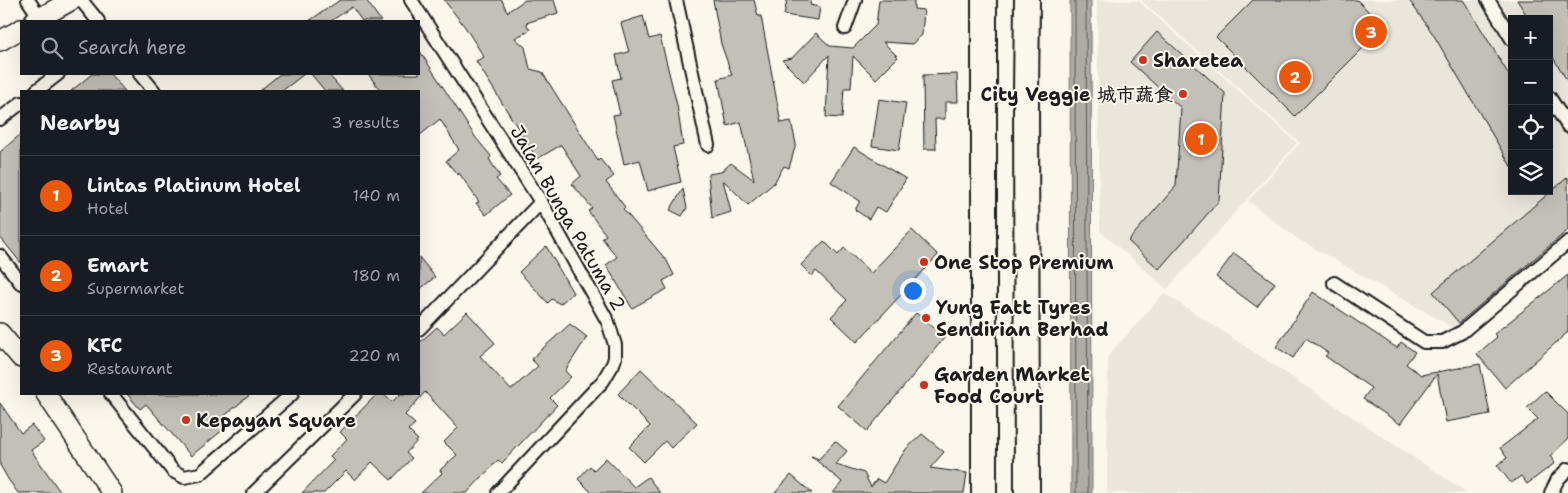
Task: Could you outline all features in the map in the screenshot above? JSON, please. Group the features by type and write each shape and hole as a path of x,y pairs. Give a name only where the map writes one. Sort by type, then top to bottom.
{"highway":[{"path":"984,0 984,493"},
{"path":"1027,493 1026,112 1028,0"}],"street":[{"path":"28,0 37,20 72,0"},
{"path":"82,0 97,20"},
{"name":"Jalan Bunga Patuma 2","path":"411,0 542,202 608,322 615,345 615,358 610,371 498,493"},
{"path":"676,0 708,145"},
{"path":"845,28 855,0"},
{"path":"1488,0 1508,32"},
{"path":"0,41 20,30"},
{"path":"37,90 57,75"},
{"path":"141,75 153,90"},
{"path":"0,119 20,103"},
{"path":"1553,103 1568,126"},
{"path":"420,328 542,202"},
{"path":"1334,283 1424,342 1442,342 1462,332 1568,242"},
{"path":"0,256 20,282"},
{"path":"0,333 20,357"},
{"path":"47,395 112,493"},
{"path":"111,395 173,471 190,477 200,474 291,395"},
{"path":"254,493 354,395"},
{"path":"1551,493 1558,479 1568,469"}],"shaded area":[{"path":"1097,0 1139,1 1297,143 1167,289 1100,231"},
{"path":"1141,0 1568,0 1568,239 1459,331 1298,239 1248,201 1300,143"},
{"path":"1164,293 1468,493 1107,493 1108,356"}],"water":[{"path":"1070,0 1091,0 1092,493 1071,493"}],"building":[{"path":"340,0 366,0 380,20 361,20 352,7 332,20 310,20"},
{"path":"444,0 502,0 507,12 525,0 554,0 558,13 526,23 530,30 515,38 525,47 530,69 542,72 598,161 600,159 614,176 606,182 625,207 623,209 667,261 674,275 663,281 667,289 632,308 606,265 617,257 602,238 606,235 588,211 592,208 572,184 581,176 561,145 537,159 476,61 484,57 465,27"},
{"path":"713,0 754,0 758,16 761,16 781,123 791,121 796,144 789,168 784,166 774,183 748,205 723,180 731,212 712,218 708,174 721,172 731,163 754,180 741,122 727,126 718,79 732,75 721,44"},
{"path":"787,0 811,0 810,5 820,7 818,20 784,15"},
{"path":"879,0 914,0 914,9 924,10 922,35 912,44 883,42 898,57 876,79 853,56 851,88 844,88 842,118 826,117 829,55 804,82 782,60 792,58 816,33 830,46 853,48 876,25"},
{"path":"1253,0 1357,0 1384,27 1295,116 1216,37"},
{"path":"1409,0 1463,0 1508,73 1508,161 1433,34"},
{"path":"1517,0 1568,0 1568,82 1553,58 1553,15 1526,15"},
{"path":"643,16 649,39 660,36 677,105 683,145 673,147 681,182 648,191 640,160 624,164 613,115 620,114 612,80 621,78 616,55 629,52 621,23"},
{"path":"1157,32 1225,93 1219,201 1159,269 1128,241 1176,186 1181,108 1130,62"},
{"path":"420,52 476,138 491,156 489,159 500,176 496,179 510,195 486,215 476,203 479,202 459,173 458,175 446,161 459,150 440,119 420,135 420,90 380,90 369,75 420,75"},
{"path":"957,74 958,102 945,102 945,119 935,119 936,149 924,149 923,75"},
{"path":"91,75 111,75 124,90 72,90"},
{"path":"279,75 303,75 283,90 260,90"},
{"path":"312,75 329,75 342,90 324,90"},
{"path":"879,99 906,103 899,150 872,146"},
{"path":"20,135 20,262 0,237 0,152"},
{"path":"854,147 906,179 886,212 876,207 869,219 855,210 860,201 831,182"},
{"path":"1568,177 1568,230 1459,323 1433,292 1547,195 1553,195 1553,190"},
{"path":"683,189 687,208 682,216 670,210"},
{"path":"912,230 938,255 857,342 831,317 847,300 816,271 812,276 801,265 824,241 838,255 844,248 871,273"},
{"path":"546,246 573,293 560,304 552,299 548,303 519,272"},
{"path":"1234,253 1275,283 1257,307 1216,277"},
{"path":"420,258 435,277 420,289"},
{"path":"1568,275 1568,332 1505,388 1477,354 1497,337 1494,334"},
{"path":"1313,292 1397,348 1401,342 1415,352 1406,364 1421,375 1480,364 1490,414 1446,422 1437,374 1400,424 1363,399 1371,388 1325,356 1328,353 1306,338 1293,358 1276,347"},
{"path":"467,312 495,343 480,356 511,390 538,366 531,359 570,324 587,337 565,371 571,377 550,398 557,405 502,463 498,460 467,493 421,493 442,473 440,470 457,455 444,442 458,428 425,392 405,415 415,424 408,430 418,440 406,453 412,458 391,480 372,462 355,480 346,471 324,493 302,493 334,460 330,456 347,439 340,432 376,395 384,395 392,402 399,395 420,395 420,342 437,327 444,334"},
{"path":"916,313 945,337 867,431 838,406"},
{"path":"641,369 697,423 671,448 665,441 644,462 629,447 650,426 618,394"},
{"path":"1545,391 1568,414 1568,439 1550,456 1555,463 1527,484 1521,476 1511,483 1497,465 1507,458 1500,448 1538,419 1527,408"},
{"name":"Kepayan Square","path":"128,395 250,395 217,422 224,429 191,456 146,404 140,409"},
{"path":"0,403 21,433 32,425 44,441 31,450 61,493 18,493 8,479 0,465"},
{"path":"922,434 944,452 930,468 967,473 964,493 833,493 842,482 811,456 819,459 835,441 847,451 836,464 864,473 871,487 877,479 884,483 906,449"},
{"path":"606,458 634,487 648,477 660,493 592,493 578,479 590,466 594,470"},
{"path":"791,475 812,493 775,493"}],"place":[{"name":"KFC","path":"1371,32"},
{"name":"Sharetea","path":"1143,60"},
{"name":"Emart","path":"1295,77"},
{"name":"City Veggie 城市蔬食","path":"1183,94"},
{"name":"Lintas Platinum Hotel","path":"1201,139"},
{"name":"One Stop Premium","path":"924,262"},
{"name":"Yung Fatt Tyres Sendirian Berhad","path":"926,318"},
{"name":"Garden Market Food Court","path":"924,385"},
{"name":"Kepayan Square","path":"186,420"}]}
